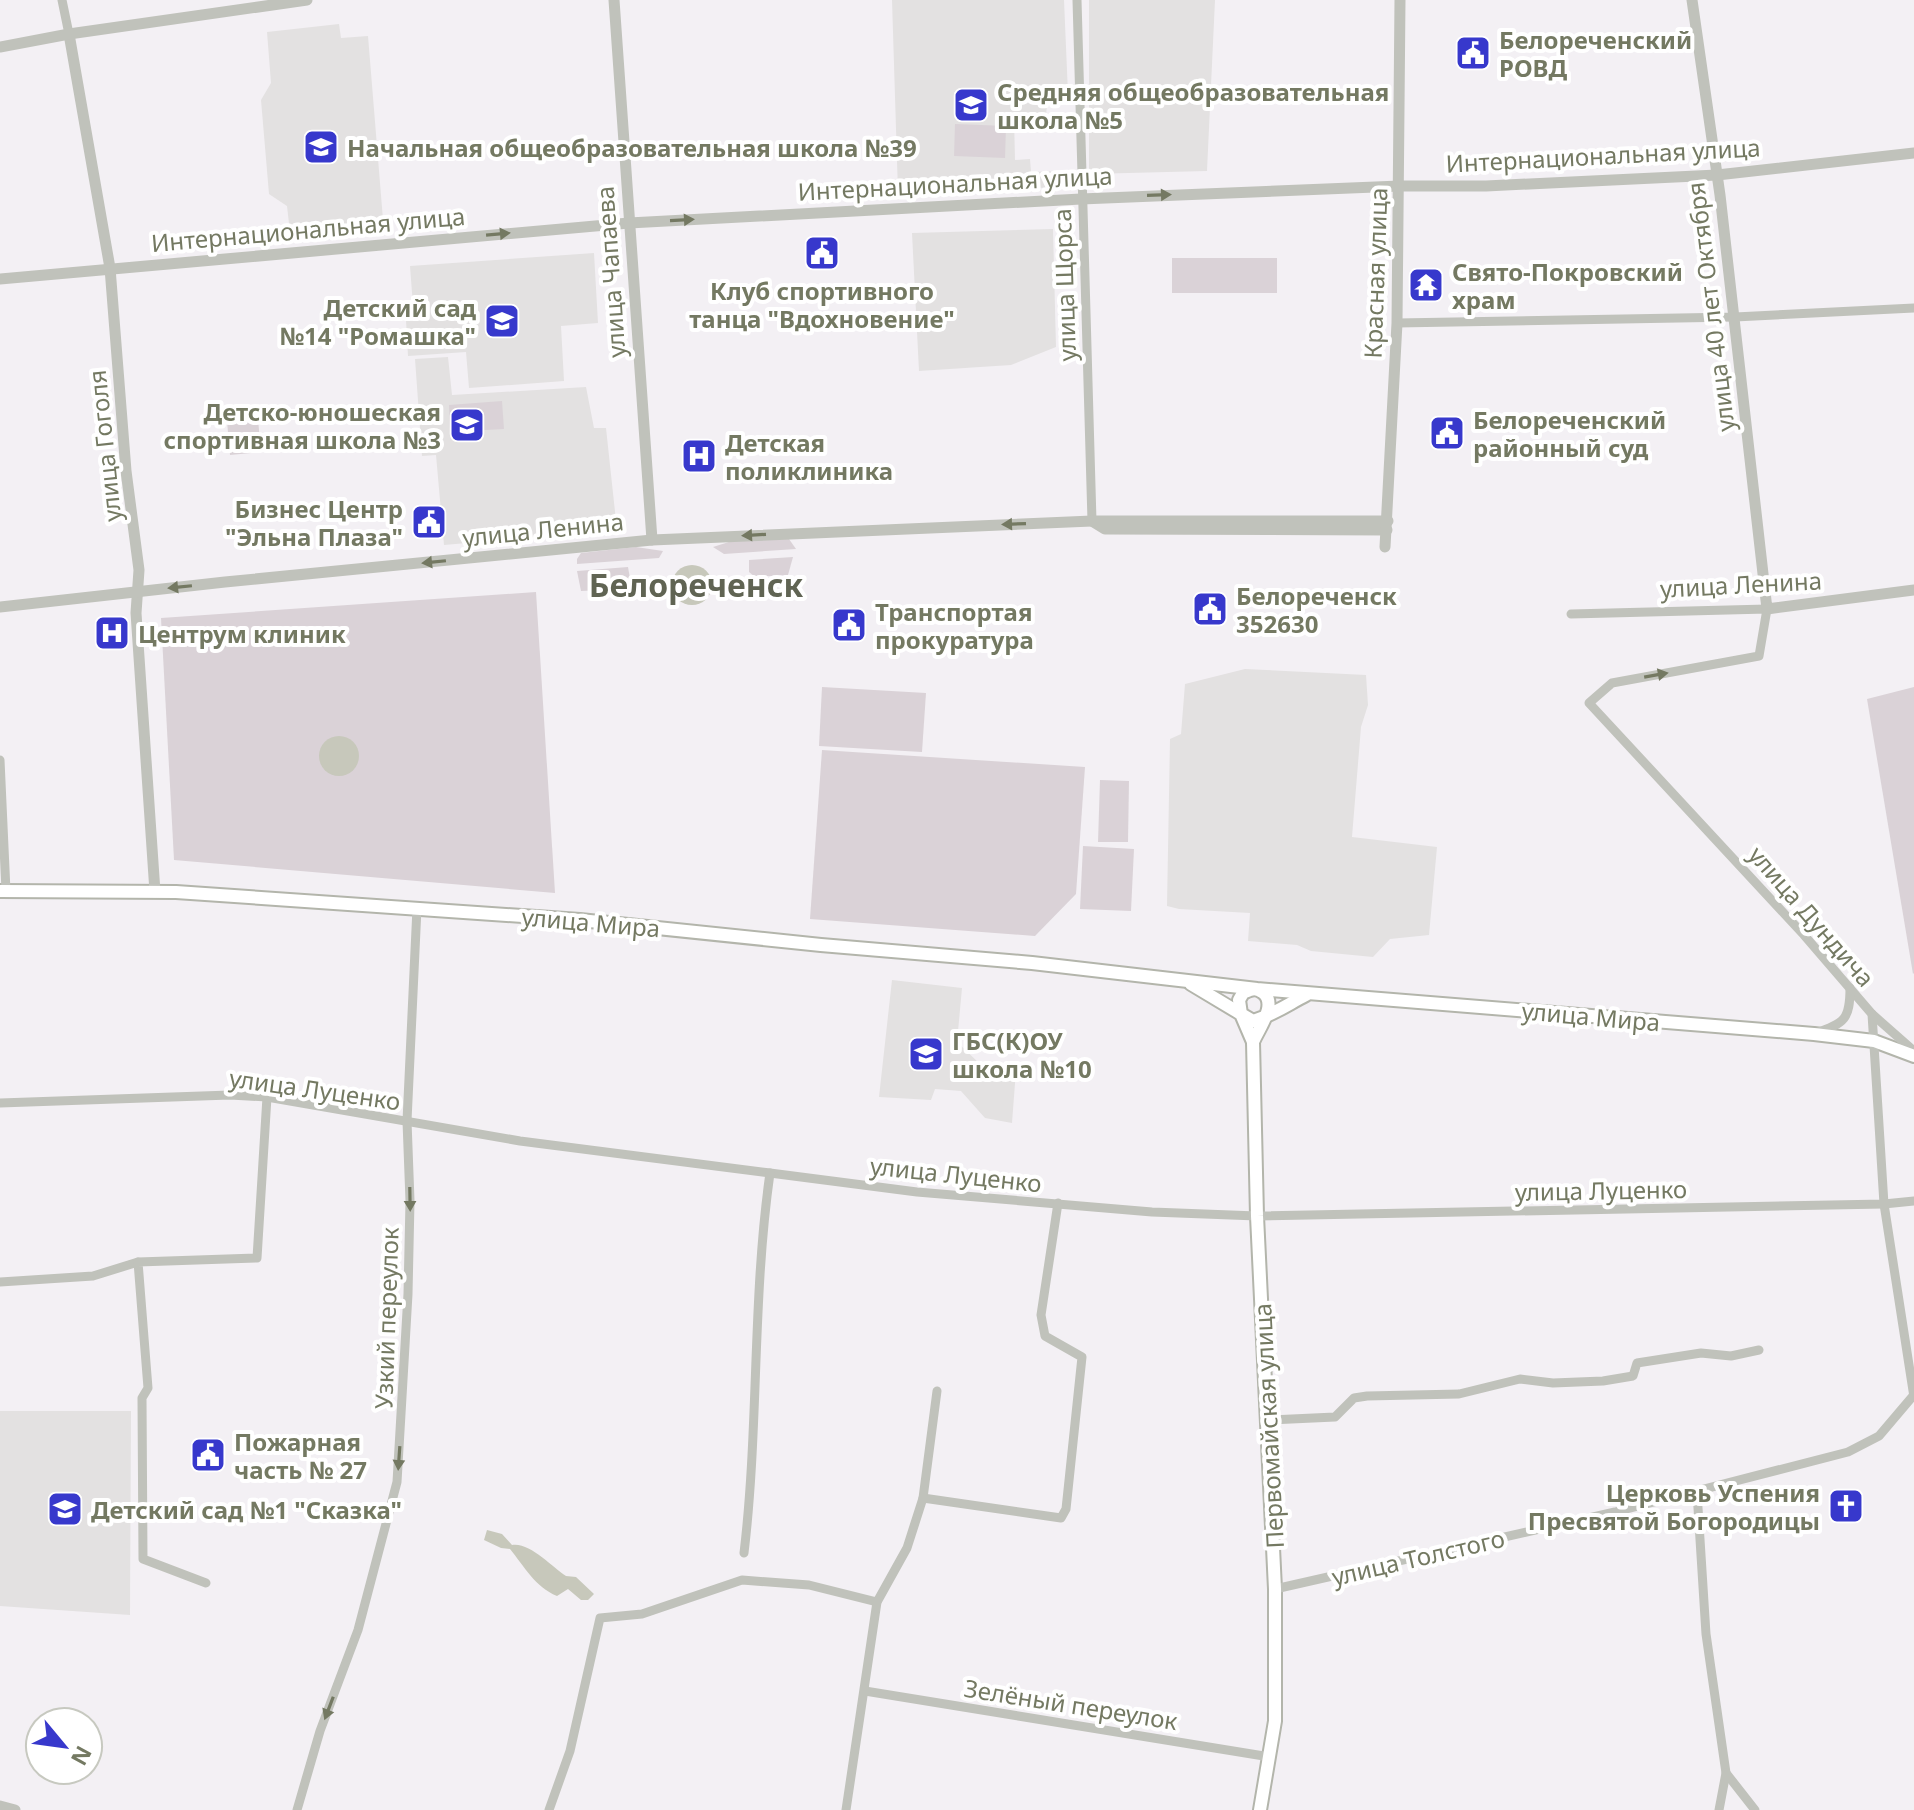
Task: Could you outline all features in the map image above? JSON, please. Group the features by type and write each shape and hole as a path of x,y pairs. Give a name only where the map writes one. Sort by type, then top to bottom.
{"main road":[{"name":"улица Мира","path":"3,891 155,892 580,920 1257,989 1874,1041"},
{"name":"улица Мира","path":"1181,979 1241,1014"},
{"path":"1266,1014 1269,1002 1262,992 1257,989 1243,993 1238,1007 1241,1014 1253,1021 1308,993"},
{"name":"Первомайская улица","path":"1241,1014 1253,1042 1257,1216 1275,1589 1275,1721 1260,1810"},
{"name":"Первомайская улица","path":"1253,1042 1266,1014"},
{"path":"1874,1041 1914,1053"}],"street":[{"name":"улица Гоголя","path":"62,0 110,268 126,471 139,570 136,591 155,892"},
{"path":"0,47 69,34 307,0"},
{"name":"улица Чапаева","path":"614,0 652,540"},
{"name":"улица Щорса","path":"1077,0 1092,521"},
{"name":"Красная улица","path":"1385,547 1397,323 1400,0"},
{"name":"улица 40 лет Октября","path":"1692,0 1735,317 1767,609"},
{"name":"Интернациональная улица","path":"0,279 629,223 1081,199 1717,175 1914,153"},
{"path":"1397,323 1735,317 1914,308"},
{"name":"улица Ленина","path":"0,607 652,540 1092,521 1387,526"},
{"name":"улица Ленина","path":"1571,614 1767,609 1914,590"},
{"name":"улица Дундича","path":"1767,609 1759,656 1612,683 1589,703 1804,935 1872,1014 1884,1204 1910,1354 1913,1397"},
{"path":"0,760 3,891"},
{"name":"Узкий переулок","path":"297,1810 320,1731 358,1630 397,1482 408,1294 410,1201 407,1121 417,908"},
{"path":"1814,1034 1843,1021 1850,1012 1850,988"},
{"path":"1872,1014 1914,1053"},
{"name":"улица Луценко","path":"0,1103 230,1095 267,1097 520,1141 917,1192 1152,1212 1257,1216 1914,1201"},
{"path":"0,1282 93,1276 138,1262 257,1258 267,1097"},
{"path":"744,1553 753,1432 758,1293 770,1173"},
{"path":"923,1498 1061,1518 1066,1509 1082,1357 1045,1336 1041,1315 1058,1203"},
{"path":"138,1262 148,1388 142,1398 143,1559 206,1583"},
{"path":"1268,1420 1335,1417 1354,1398 1367,1396 1459,1394 1520,1379 1553,1383 1603,1381 1633,1376 1637,1363 1701,1353 1731,1356 1759,1350"},
{"path":"846,1810 877,1602 907,1548 923,1498 937,1391"},
{"name":"улица Толстого","path":"1275,1589 1697,1492 1848,1452 1879,1436 1913,1397"},
{"path":"1697,1492 1706,1634 1726,1773 1719,1810"},
{"path":"549,1810 570,1751 600,1618 642,1614 742,1576 809,1585 877,1602"},
{"name":"Зелёный переулок","path":"865,1691 1270,1757"},
{"path":"1726,1773 1755,1810"},
{"path":"0,1806 15,1810"}],"shaded area":[{"name":"Средняя общеобразовательная школа №5","path":"892,0 1064,0 1068,94 1048,93 1046,116 1014,118 1015,160 1030,159 1031,172 1063,171 1063,187 898,193"},
{"path":"1089,0 1215,0 1207,171 1089,174"},
{"name":"Начальная общеобразовательная школа №39","path":"339,24 341,38 368,36 384,232 291,241 287,206 269,194 261,100 271,83 267,32"},
{"path":"955,124 1006,126 1005,158 954,156"},
{"path":"1053,229 1056,347 1011,365 919,371 912,233"},
{"name":"Детский сад №14 \"Ромашка\"","path":"594,253 598,323 561,326 564,381 469,388 466,352 408,356 406,320 414,319 410,266"},
{"path":"1172,258 1277,258 1277,293 1172,293"},
{"path":"448,357 452,395 586,387 594,428 606,428 617,530 444,545 436,455 422,456 415,359"},
{"path":"502,401 504,429 450,432 449,405"},
{"path":"257,408 261,452 230,455 226,410"},
{"path":"789,539 796,549 724,554 713,547 732,541"},
{"path":"636,547 663,551 659,558 577,564 581,553"},
{"path":"793,557 788,575 755,577 749,572 749,560"},
{"path":"692,565 706,571 712,585 706,599 692,605 678,599 672,585 678,571"},
{"path":"628,567 631,584 626,589 581,591 577,571"},
{"path":"536,592 555,893 174,860 161,618"},
{"path":"1245,669 1366,675 1368,705 1361,727 1352,837 1437,847 1429,935 1390,939 1373,957 1311,951 1297,945 1248,941 1250,913 1167,906 1170,739 1181,734 1185,684"},
{"path":"822,687 926,693 922,752 819,746"},
{"path":"1914,687 1914,973 1913,974 1867,699"},
{"path":"339,736 353,742 359,756 353,770 339,776 325,770 319,756 325,742"},
{"path":"822,750 1085,767 1076,894 1035,936 810,919"},
{"path":"1100,780 1129,781 1128,842 1098,842"},
{"path":"1083,846 1134,849 1131,911 1080,909"},
{"name":"ГБС(К)ОУ школа №10","path":"892,980 962,988 957,1042 981,1065 1016,1070 1012,1123 985,1118 961,1091 935,1089 931,1100 879,1097"},
{"name":"Детский сад №1 \"Сказка\"","path":"0,1411 131,1411 130,1615 0,1606"},
{"path":"487,1530 502,1534 512,1545 533,1551 566,1576 576,1577 594,1594 588,1600 581,1600 568,1589 557,1596 549,1592 530,1576 510,1549 484,1540"}],"place":[{"name":"Белореченский РОВД","path":"1473,53"},
{"name":"Средняя общеобразовательная школа №5","path":"971,105"},
{"name":"Начальная общеобразовательная школа №39","path":"321,147"},
{"name":"Клуб спортивного танца \"Вдохновение\"","path":"822,253"},
{"name":"Свято-Покровский храм","path":"1426,285"},
{"name":"Детский сад №14 \"Ромашка\"","path":"502,321"},
{"name":"Детско-юношеская спортивная школа №3","path":"467,425"},
{"name":"Белореченский районный суд","path":"1447,433"},
{"name":"Детская поликлиника","path":"699,456"},
{"name":"Бизнес Центр \"Эльна Плаза\"","path":"429,522"},
{"name":"Белореченск 352630","path":"1210,609"},
{"name":"Транспортая прокуратура","path":"849,625"},
{"name":"Центрум клиник","path":"112,633"},
{"name":"ГБС(К)ОУ школа №10","path":"926,1054"},
{"name":"Пожарная часть № 27","path":"208,1455"},
{"name":"Церковь Успения Пресвятой Богородицы","path":"1846,1506"},
{"name":"Детский сад №1 \"Сказка\"","path":"65,1509"}],"district":[{"name":"Белореченск","path":"696,584"}]}
